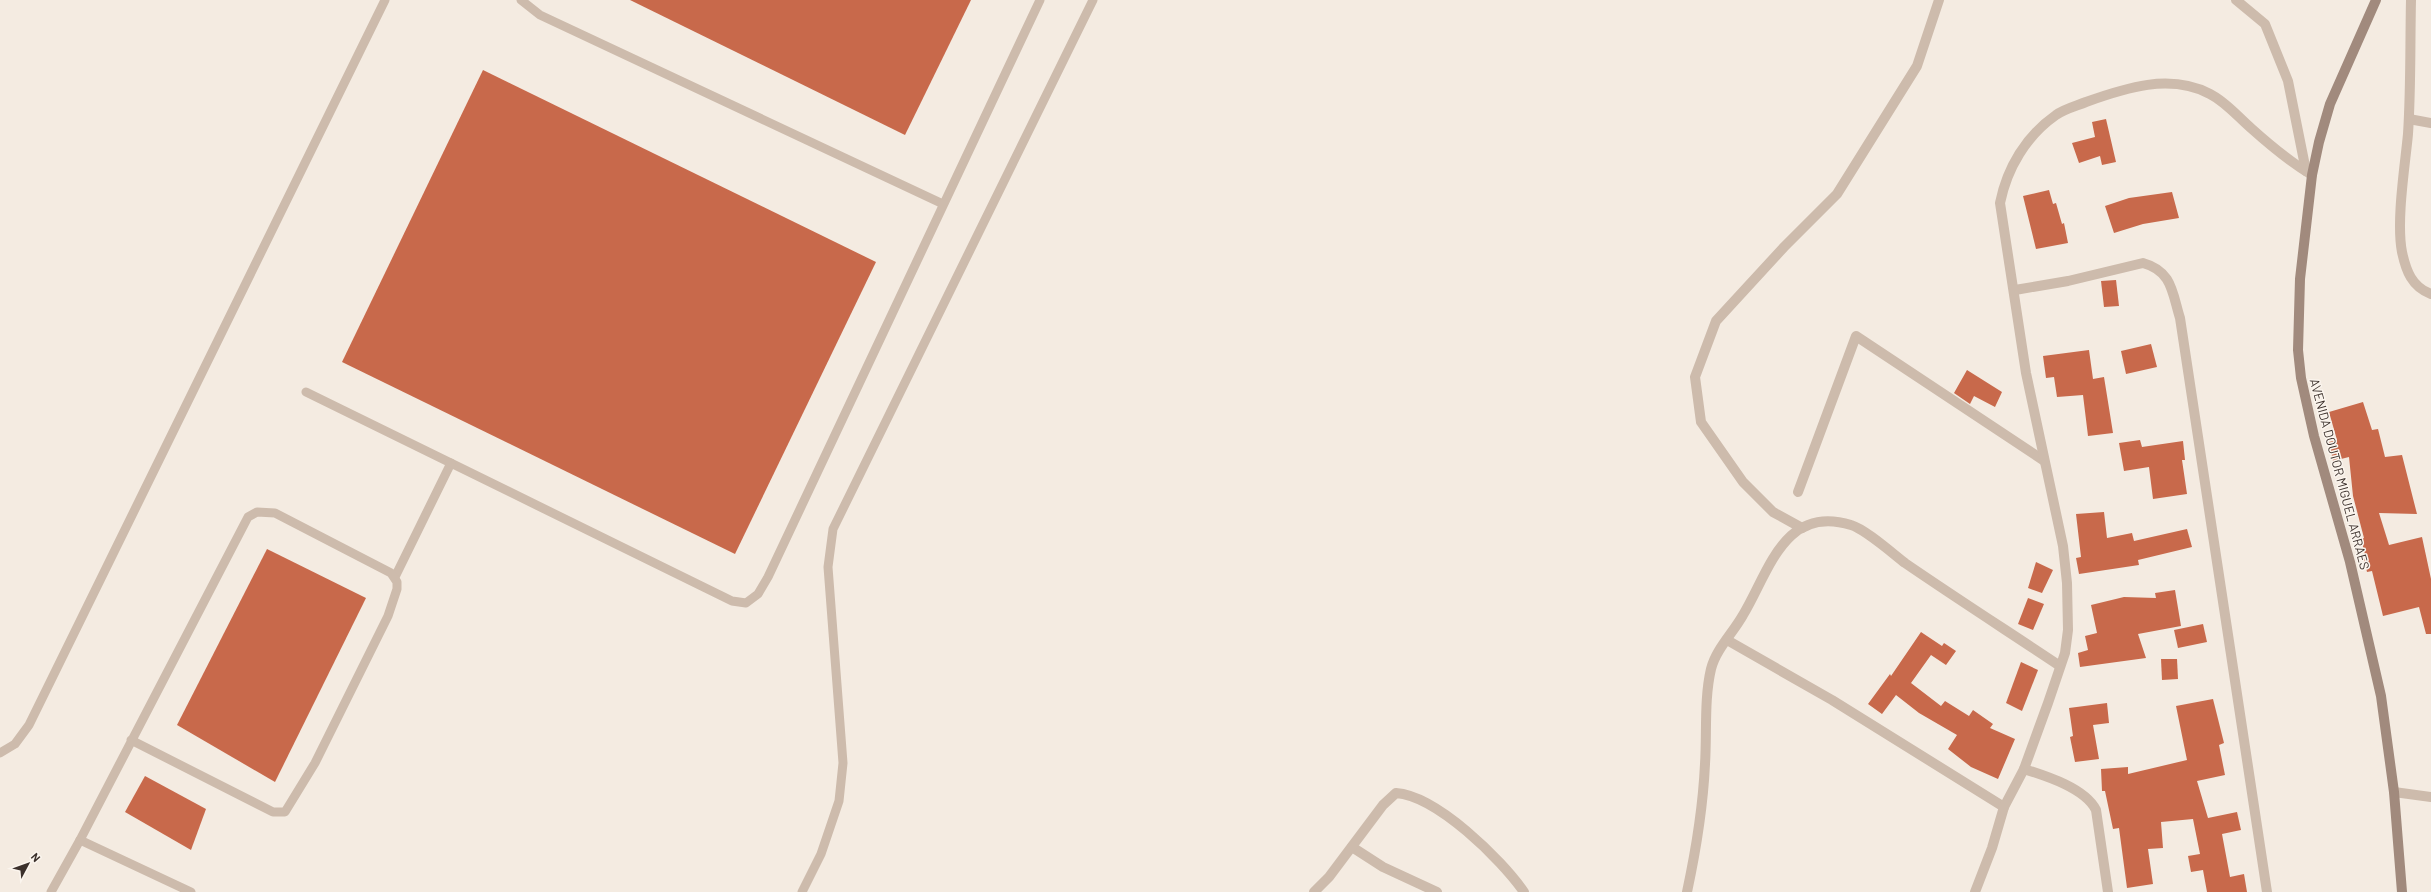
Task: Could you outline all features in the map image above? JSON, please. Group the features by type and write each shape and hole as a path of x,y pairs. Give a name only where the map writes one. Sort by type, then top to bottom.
{"main road":[{"name":"AVENIDA DOUTOR MIGUEL ARRAES","path":"2376,0 2330,104 2309,173 2298,311 2298,350 2301,378 2316,443 2371,647 2387,732 2394,792 2402,892"}],"street":[{"path":"1802,528 1773,512 1743,482 1701,422 1696,377 1716,321 1784,247 1837,194 1917,66 1939,0"},
{"path":"2236,0 2265,24 2288,81 2309,173"},
{"path":"2411,0 2409,119 2400,232 2402,251 2410,279 2422,290 2431,294"},
{"path":"1975,892 1992,848 2004,807 2024,768 2065,653 2068,630 2067,583 2059,527 2043,460 2026,373 2015,290 2000,203 2004,182 2013,163 2026,145 2051,119 2061,111 2134,86 2157,83 2192,87 2210,94 2228,106 2267,143 2309,173"},
{"path":"2409,119 2431,123"},
{"path":"2015,290 2068,281 2143,263 2154,266 2166,277 2180,318 2267,892"},
{"path":"1798,492 1856,336 2043,460"},
{"path":"1687,892 1697,844 1702,806 1711,669 1743,615 1780,546 1793,532 1814,522 1835,521 1853,525 1906,563 2060,666"},
{"path":"1727,640 1832,700 2004,807"},
{"path":"2024,768 2058,782 2088,798 2093,803 2096,810 2108,892"},
{"path":"2394,792 2431,797"},
{"path":"1314,892 1352,847 1391,796 1396,794 1413,796 1444,816 1489,850 1524,892"},
{"path":"1352,847 1383,867 1436,892"}],"lane":[{"path":"0,753 15,744 29,725 385,0"},
{"path":"521,0 540,15 943,204"},
{"path":"306,392 732,601 746,603 758,594 768,577 1040,0"},
{"path":"802,892 821,854 839,801 843,763 828,568 833,529 1093,0"},
{"path":"395,577 451,463"},
{"path":"51,892 80,840 131,740 245,522 253,513 268,511 288,519 391,572 395,577 397,590 388,616 315,763 285,812 273,812 131,740"},
{"path":"80,840 191,892"}],"building":[{"path":"630,0 971,0 905,135"},
{"path":"483,70 876,262 735,554 342,362"},
{"path":"2106,119 2116,162 2102,165 2100,156 2079,163 2072,143 2095,137 2092,122"},
{"path":"2049,190 2053,204 2056,203 2062,224 2064,223 2068,243 2036,249 2023,196"},
{"path":"2172,192 2179,218 2143,224 2114,233 2105,206 2129,198"},
{"path":"2116,280 2119,306 2104,307 2101,281"},
{"path":"2151,344 2157,367 2126,374 2121,351"},
{"path":"2089,350 2093,379 2104,377 2113,433 2088,436 2083,395 2057,397 2054,377 2046,378 2043,356"},
{"path":"1967,370 2002,392 1995,407 1974,396 1970,404 1954,393"},
{"path":"2363,402 2372,430 2378,429 2385,457 2402,455 2417,514 2379,513 2389,545 2422,537 2431,579 2431,634 2426,634 2419,607 2383,616 2372,571 2367,572 2364,559 2366,558 2361,539 2364,538 2353,496 2349,457 2333,461 2329,442 2337,440 2329,412"},
{"path":"2140,440 2142,447 2183,441 2185,460 2182,460 2187,494 2153,499 2149,467 2124,471 2119,443"},
{"path":"2104,512 2107,538 2132,533 2134,541 2187,529 2192,547 2138,560 2139,565 2079,574 2076,558 2081,557 2076,514"},
{"path":"267,549 366,598 275,782 177,725"},
{"path":"2036,562 2053,570 2042,593 2028,588"},
{"path":"2175,590 2181,626 2138,634 2146,658 2080,667 2078,653 2088,650 2085,636 2097,633 2091,605 2124,597 2156,598 2155,593"},
{"path":"2028,598 2044,604 2033,630 2018,624"},
{"path":"2203,624 2207,642 2178,648 2174,630"},
{"path":"1921,632 1942,646 1944,643 1956,651 1946,665 1931,655 1911,683 1941,706 1945,701 1969,716 1973,710 1993,724 1990,728 2015,739 1998,779 1971,767 1948,749 1957,735 1919,713 1896,695 1882,714 1868,704 1890,674 1891,676"},
{"path":"2161,659 2177,659 2178,679 2162,680"},
{"path":"2021,662 2038,670 2022,711 2006,703"},
{"path":"2213,699 2224,743 2219,745 2225,775 2197,781 2208,818 2237,812 2241,830 2222,834 2230,877 2244,874 2247,892 2207,892 2203,870 2191,872 2188,856 2200,854 2193,819 2161,822 2163,848 2148,849 2153,884 2127,888 2119,828 2113,829 2105,791 2102,791 2101,769 2128,767 2128,774 2187,760 2176,706"},
{"path":"2107,703 2109,723 2093,725 2099,759 2075,762 2070,737 2073,736 2069,708"},
{"path":"145,776 206,809 191,850 125,812"}]}
